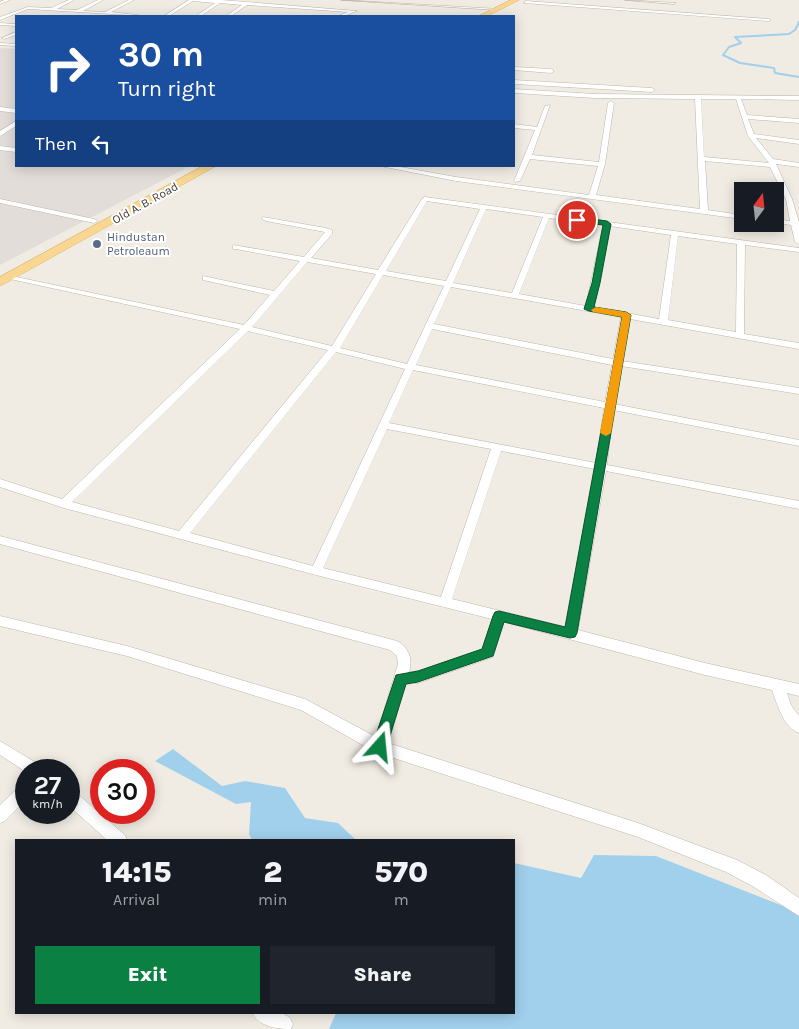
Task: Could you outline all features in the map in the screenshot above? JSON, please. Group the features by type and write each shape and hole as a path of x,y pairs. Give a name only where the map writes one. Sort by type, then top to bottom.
{"main road":[{"path":"497,12 516,0"},
{"path":"497,12 527,1"},
{"name":"Old A. B. Road","path":"3,277 94,221 194,167"},
{"name":"Old A. B. Road","path":"3,277 209,167"}],"street":[{"path":"0,3 8,0"},
{"path":"52,10 72,0"},
{"path":"78,12 101,0"},
{"path":"106,14 132,0"},
{"path":"168,15 192,0 355,11"},
{"path":"264,12 282,0"},
{"path":"343,0 497,12"},
{"path":"627,0 674,3"},
{"path":"199,15 220,1"},
{"path":"527,1 768,20"},
{"path":"0,19 36,4"},
{"path":"230,15 246,4"},
{"path":"292,12 298,7"},
{"path":"28,8 114,15"},
{"path":"343,15 364,8"},
{"path":"32,15 46,9"},
{"path":"63,15 71,11"},
{"path":"93,15 97,13"},
{"path":"0,24 15,24"},
{"path":"4,38 15,33"},
{"path":"0,44 15,45"},
{"path":"515,68 550,71"},
{"path":"515,82 696,92 700,98 704,211"},
{"path":"515,92 595,96 799,98"},
{"path":"738,98 750,136 772,163 789,191 799,242"},
{"path":"592,197 602,164 611,103"},
{"path":"517,181 548,106"},
{"path":"0,110 15,111"},
{"path":"744,116 799,122"},
{"path":"0,134 15,124"},
{"path":"515,126 538,129"},
{"path":"750,136 799,142"},
{"path":"0,148 15,150"},
{"path":"528,157 602,164"},
{"path":"701,159 799,165"},
{"path":"389,167 456,179 734,215"},
{"path":"182,534 335,348 425,199 799,250"},
{"path":"0,201 94,221"},
{"path":"316,571 484,207"},
{"path":"514,296 547,215"},
{"path":"64,504 246,328 329,232 266,218"},
{"path":"589,309 607,224"},
{"path":"663,322 675,233"},
{"path":"740,335 741,242"},
{"path":"236,247 447,286 799,346"},
{"path":"3,277 246,328 410,367 799,443"},
{"path":"206,278 276,294"},
{"path":"570,633 601,467 609,405 626,315"},
{"path":"430,326 617,363 799,391"},
{"path":"384,425 799,505"},
{"path":"446,603 497,447"},
{"path":"0,483 64,504 316,571 570,633 705,669 799,690"},
{"path":"0,540 392,645 400,649 404,658 401,679 380,747"},
{"path":"401,679 418,677 488,653 499,616"},
{"path":"0,621 127,651 305,705 380,747 638,830 731,866 760,881 799,908"},
{"path":"777,685 785,708 799,727"},
{"path":"0,747 19,759"},
{"path":"0,816 15,801"},
{"path":"80,806 118,839"},
{"path":"265,1014 284,1024"}],"shaded area":[{"path":"0,48 15,49 15,167 188,167 0,265"}],"water":[{"path":"173,749 222,786 245,781 285,788 305,818 338,823 355,839 252,839 249,834 251,802 236,804 155,761"},
{"path":"594,855 656,856 796,911 799,916 799,1029 329,1029 336,1014 515,1014 515,863 581,878"}],"waterway":[{"path":"799,22 795,30 789,34 735,37 741,43 729,47 723,55 740,63 774,68 775,73 799,77"}],"slow traffic":[{"path":"596,310 626,315 609,405 606,433"}],"place":[{"name":"Hindustan Petroleaum","path":"97,244"}],"route":[{"path":"380,747 401,679 418,677 488,653 499,616 570,633 601,467 609,405 626,315 589,309 607,224 577,220"}]}
